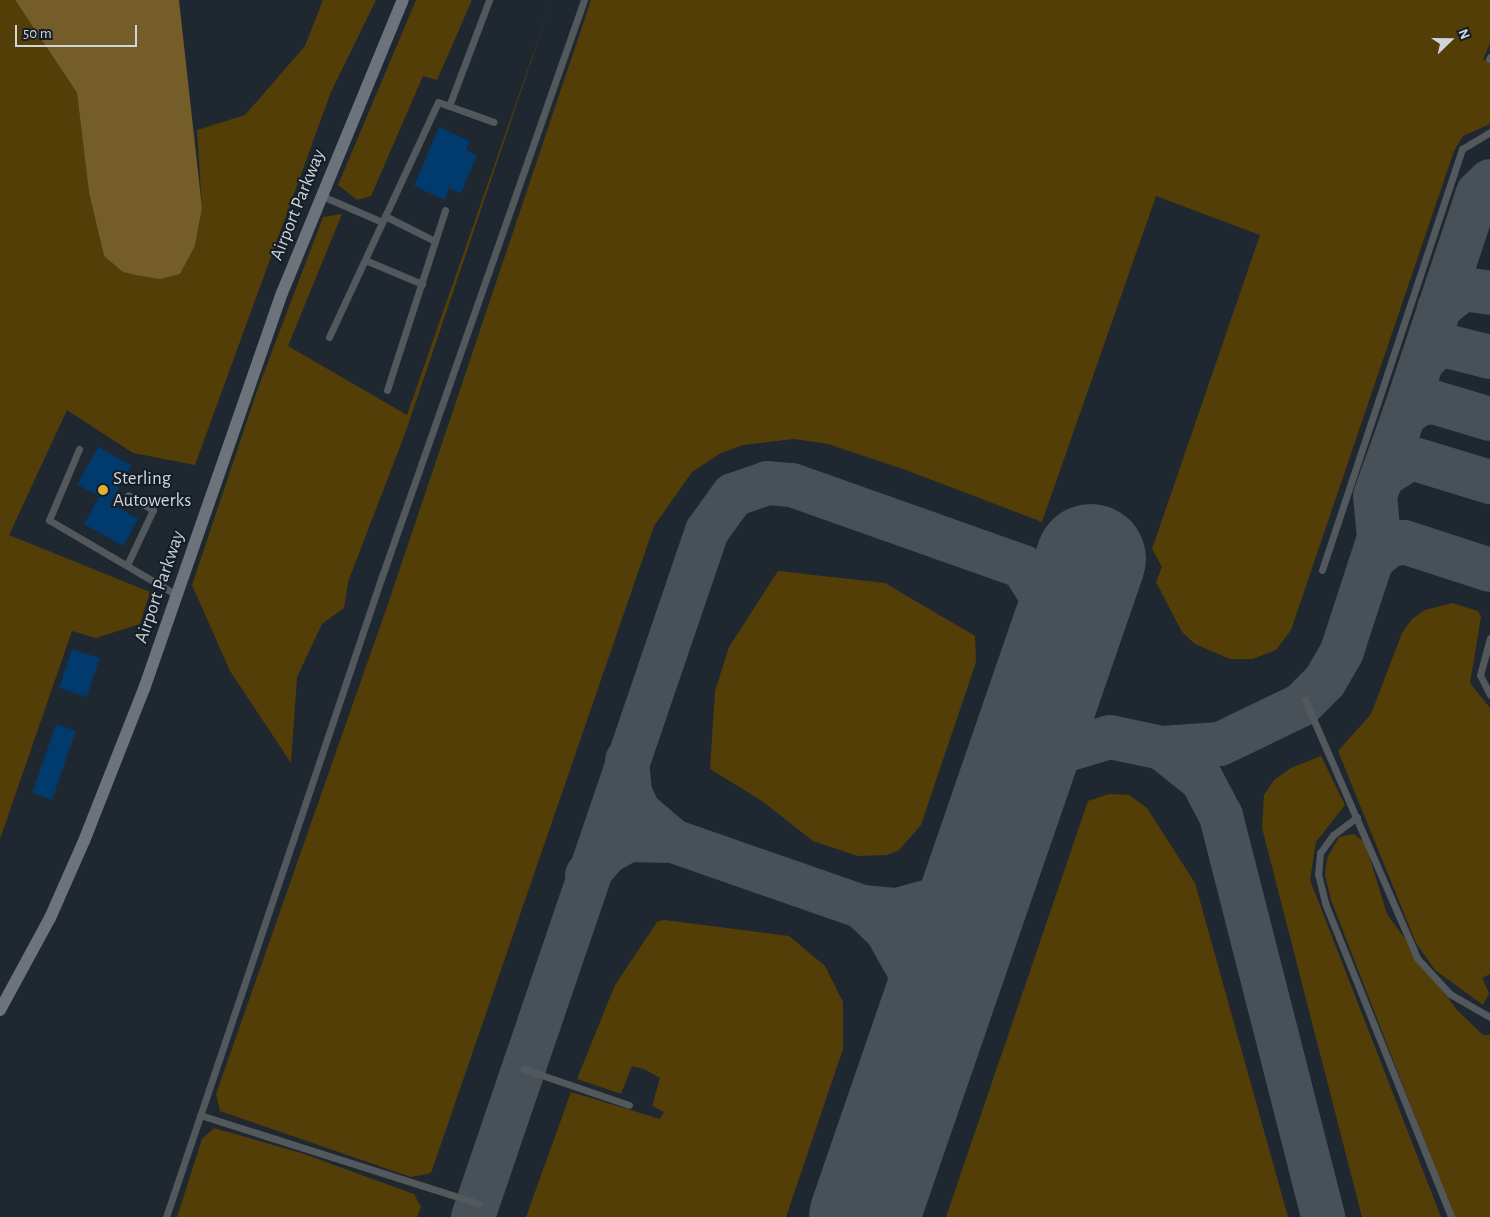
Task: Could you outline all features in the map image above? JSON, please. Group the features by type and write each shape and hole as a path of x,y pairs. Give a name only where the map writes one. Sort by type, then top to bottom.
{"main road":[{"name":"Airport Parkway","path":"0,1010 50,918 84,841 177,595 254,369 322,196 403,0"}],"lane":[{"path":"449,106 489,0"},
{"path":"166,1217 584,0"},
{"path":"329,337 438,102 494,122"},
{"path":"1322,570 1462,149 1490,132"},
{"path":"322,196 384,219 435,241"},
{"path":"387,390 446,210"},
{"path":"365,260 422,284"},
{"path":"78,449 49,520 177,595"},
{"path":"127,565 153,510 128,494"},
{"path":"1490,638 1480,675 1490,695"},
{"path":"1305,700 1417,958 1450,994 1490,1017"},
{"path":"1357,817 1333,835 1320,853 1318,874 1325,903 1451,1217"},
{"path":"524,1068 629,1105"},
{"path":"200,1115 478,1203"}],"shaded area":[{"path":"0,0 15,0 77,93 89,193 104,256 180,274 195,246 202,208 197,130 245,115 305,46 323,0 376,0 331,92 195,465 133,453 67,410 9,535 150,592 140,624 96,638 72,631 0,839"},
{"path":"15,0 179,0 202,208 195,246 180,274 160,279 123,272 104,256 89,193 77,93"},
{"path":"416,0 472,0 437,80 423,76 371,196 357,200 338,185"},
{"path":"552,0 406,431 348,582 344,608 322,624 297,677 291,763 230,671 192,585 257,391 323,217 342,214 288,346 407,415"},
{"path":"591,0 1490,0 1490,43 1483,60 1490,62 1490,124 1463,136 1454,151 1291,630 1276,650 1253,659 1230,659 1195,644 1182,632 1156,582 1162,567 1152,549 1260,235 1156,196 1042,522 906,470 828,444 794,439 743,445 721,453 692,472 654,526 431,1173 411,1177 220,1111 216,1094 390,598"},
{"path":"778,571 885,583 975,636 976,662 921,825 899,850 887,855 858,856 813,841 762,801 710,769 715,691 729,647"},
{"path":"1452,603 1478,611 1481,617 1470,683 1490,708 1490,974 1482,978 1489,993 1483,1005 1435,970 1416,943 1338,751 1371,714 1402,633 1412,619 1425,610"},
{"path":"1321,756 1345,805 1316,842 1310,880 1441,1217 1362,1217 1262,828 1264,795 1274,780 1291,768"},
{"path":"1109,794 1129,795 1147,808 1195,883 1288,1217 946,1217 1088,801"},
{"path":"1354,834 1365,843 1387,914 1457,1010 1483,1035 1490,1035 1490,1217 1454,1217 1331,900 1325,875 1327,858 1339,837"},
{"path":"664,920 789,936 825,966 843,1002 843,1049 786,1217 526,1217 571,1092 660,1119 664,1112 652,1106 660,1078 644,1069 632,1066 621,1094 577,1079 615,985 657,922"},
{"path":"214,1128 301,1153 414,1194 421,1207 417,1217 177,1217 202,1139"}],"building":[{"path":"439,127 470,141 466,150 477,155 461,193 449,188 445,200 414,186"},
{"path":"98,447 131,465 110,503 77,485"},
{"path":"99,497 138,519 123,546 84,524"},
{"path":"72,649 100,658 87,697 59,688"},
{"path":"56,724 76,731 52,800 32,793"}],"taxiway":[{"path":"1404,415 1478,193 1490,181"},
{"path":"1439,308 1463,289 1490,293"},
{"path":"1422,362 1433,350 1446,346 1490,357"},
{"path":"1162,748 1220,744 1301,705 1325,681 1342,651 1379,538 1375,496 1404,415 1420,404 1433,402 1490,419"},
{"path":"1382,476 1411,458 1490,482"},
{"path":"473,1217 707,531 733,495 767,483 792,485 1023,567 1043,599 1058,655"},
{"path":"1372,560 1388,546 1404,542 1490,570"},
{"path":"1012,785 1053,754 1110,737 1162,748 1202,780 1221,816 1323,1217"},
{"path":"587,875 607,852 629,840 673,841 639,812 630,793 627,760"},
{"path":"673,841 862,907"},
{"path":"918,1060 921,1020 911,974 887,931 862,907 897,910 937,899 965,879 992,842"}],"runway":[{"path":"864,1217 1091,559"}],"place":[{"name":"Sterling Autowerks","path":"103,490"}]}
